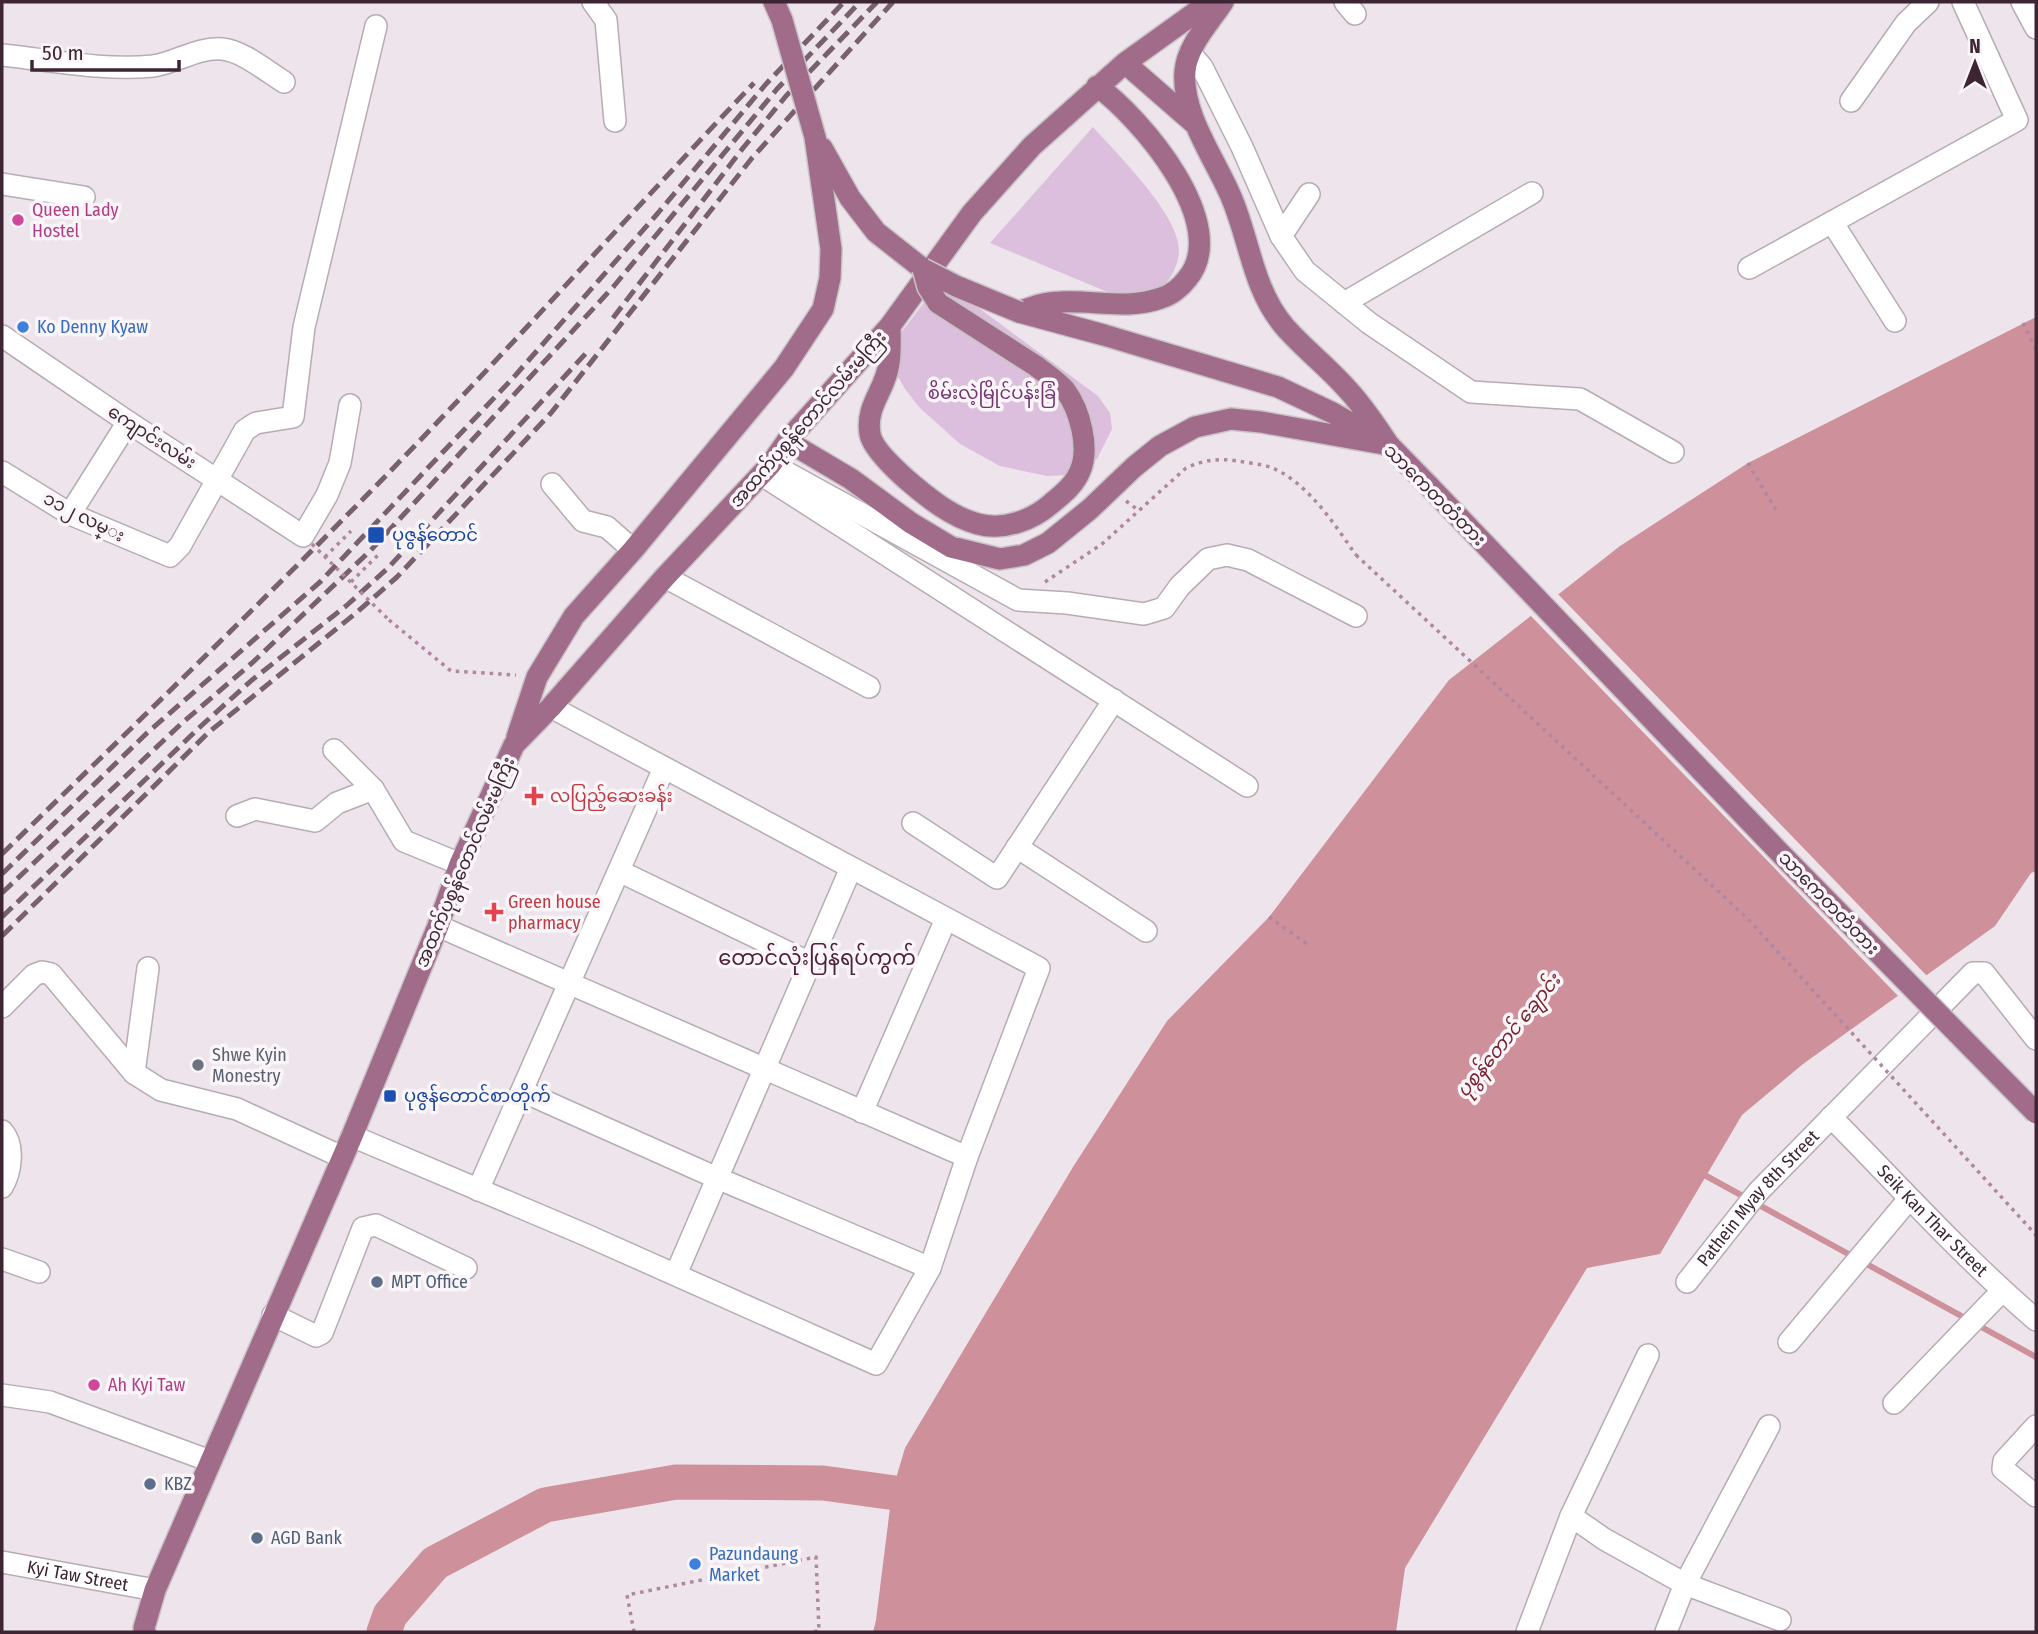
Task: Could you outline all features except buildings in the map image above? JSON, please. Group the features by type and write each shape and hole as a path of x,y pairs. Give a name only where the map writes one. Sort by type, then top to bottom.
{"main road":[{"name":"အထက်ပုစွန်တောင်လမ်းမကြီး","path":"143,1631 155,1590 352,1136 438,926 460,864 514,745 766,469 787,441 890,326 972,213 1032,146 1125,63 1210,2"},
{"path":"1223,2 1190,53 1185,67 1184,80 1195,124 1233,201 1258,284 1264,294 1283,324 1347,389 1370,416 1389,445"},
{"name":"သာကေတတံတား","path":"778,11 815,137 850,198 876,232 923,269 1018,312 1278,387 1333,413 1389,445 1782,855 2036,1113"},
{"path":"1125,63 1195,124"},
{"path":"1018,312 1040,304 1061,301 1122,306 1152,301 1166,297 1194,271 1199,251 1187,194 1172,167 1148,135 1116,100 1097,86"},
{"path":"514,745 537,677 574,616 633,550 784,368 823,309 830,278 831,249 815,137"},
{"path":"890,326 889,364 882,386 871,406 870,436 891,466 946,509 978,524 1000,527 1043,512 1069,488 1080,472 1084,453 1081,426 1064,390 1037,366 938,303 928,287 923,269"},
{"path":"787,441 851,479 911,523 951,547 1000,559 1024,555 1048,543 1160,446 1195,427 1231,419 1389,445"}],"street":[{"path":"593,2 606,20 615,121"},
{"path":"1851,101 1906,23 1928,2"},
{"path":"1749,268 2017,120 1963,2"},
{"path":"2022,2 2036,27"},
{"path":"216,480 250,425 293,417 295,412 304,327 376,26"},
{"path":"2,55 105,66 155,66 199,51 222,49 242,57 284,82"},
{"path":"1190,53 1202,67 1242,147 1281,236 1305,271 1369,323 1471,392 1580,399 1673,453"},
{"path":"2,184 84,197"},
{"path":"1345,303 1532,193"},
{"path":"1281,236 1309,194"},
{"path":"1832,222 1895,321"},
{"name":"ကျောင်းလမ်း","path":"2,336 307,540"},
{"path":"307,540 340,463 349,405"},
{"path":"70,514 128,422"},
{"path":"766,469 1018,600 1067,603 1144,614 1164,608 1180,586 1208,559 1227,555 1248,560 1356,616"},
{"path":"766,469 1247,786"},
{"name":"၁၁၂ လမ္း","path":"2,472 70,514 170,556 180,546 216,480"},
{"path":"552,484 583,521 607,527 633,550"},
{"path":"665,577 869,687"},
{"path":"913,823 997,878 1114,700"},
{"path":"352,1136 676,1274 876,1364 930,1268 967,1157 1039,968 551,707"},
{"path":"334,750 373,789 404,841 460,864"},
{"path":"478,1190 664,768"},
{"path":"237,816 255,809 315,821 337,803 373,789"},
{"path":"1017,847 1146,932"},
{"path":"676,1274 851,868"},
{"path":"619,871 810,963"},
{"path":"862,1112 946,919"},
{"path":"438,926 967,1157"},
{"path":"134,1073 148,968"},
{"path":"2,1007 34,975 43,971 51,974 134,1073 161,1090 237,1109 342,1157"},
{"name":"Pathein Myay 8th Street","path":"1687,1282 1758,1192 1973,973 1984,973 2036,1039"},
{"path":"522,1091 717,1178 930,1268"},
{"name":"Seik Kan Thar Street","path":"1831,1117 1909,1199 2036,1321"},
{"path":"2,1131 8,1137 10,1158 7,1178 2,1187"},
{"path":"1789,1342 1909,1199"},
{"path":"273,1315 316,1336 322,1333 363,1228 376,1224 466,1268"},
{"path":"2,1259 39,1272"},
{"path":"1894,1403 2002,1291"},
{"path":"1527,1632 1571,1516 1648,1355"},
{"path":"2,1395 50,1402 210,1461"},
{"path":"1666,1632 1685,1584 1769,1426"},
{"path":"2036,1426 2004,1461 2003,1469 2036,1496"},
{"path":"1571,1516 1604,1539 1685,1584 1780,1620"},
{"name":"Kyi Taw Street","path":"2,1562 155,1590"}],"path":[{"path":"2023,323 2036,350"},
{"path":"1018,600 1102,544 1172,478 1200,461 1223,459 1270,467 1293,481 1319,506 1356,555 1746,918 2036,1235"},
{"path":"1748,463 1777,512"},
{"path":"325,557 351,531"},
{"path":"307,540 389,620 451,671 537,677"},
{"path":"351,582 378,555"},
{"path":"1269,918 1310,946"},
{"path":"635,1632 627,1595 816,1557 819,1631 810,1632"}],"green space":[{"path":"1093,127 1145,185 1177,236 1179,251 1175,269 1158,293 1122,298 990,243"},
{"name":"စိမ်းလဲ့မြိုင်ပန်းခြံ","path":"941,280 1098,396 1110,413 1112,429 1097,459 1067,475 1047,476 1000,466 960,444 919,407 885,354"}],"water":[{"name":"ပုစွန်တောင် ချောင်း","path":"2036,317 2036,871 2031,873 1995,926 1803,1064 1742,1115 1660,1254 1587,1268 1405,1568 1396,1632 873,1632 892,1492 905,1448 1073,1167 1167,1021 1269,917 1449,680 1620,546 1748,463"}],"pier":[{"path":"1556,592 1929,978 1900,998 1528,613"}],"waterway":[{"path":"1699,1172 2036,1357"},
{"path":"384,1632 390,1615 435,1563 545,1505 676,1482 823,1483 939,1499"}],"railway":[{"path":"2,874 147,733 320,582 513,378 658,213 766,84 844,2"},
{"path":"2,893 371,550 614,286 777,89 860,2"},
{"path":"613,318 786,96 877,2"},
{"path":"2,936 209,732 397,577 551,413 752,158 893,2"},
{"path":"2,854 365,497 464,395 754,83"},
{"path":"2,917 201,726 252,680 346,606 388,568 588,351"}],"place":[{"name":"Queen Lady Hostel","path":"18,220"},
{"name":"Ko Denny Kyaw","path":"23,327"},
{"name":"ပုဇွန်တောင်","path":"376,535"},
{"name":"လပြည့်ဆေးခန်း","path":"534,796"},
{"name":"Green house pharmacy","path":"494,912"},
{"name":"Shwe Kyin Monestry","path":"198,1065"},
{"name":"ပုဇွန်တောင်စာတိုက်","path":"390,1096"},
{"name":"MPT Office","path":"377,1282"},
{"name":"Ah Kyi Taw","path":"94,1385"},
{"name":"KBZ","path":"150,1484"},
{"name":"AGD Bank","path":"257,1538"},
{"name":"Pazundaung Market","path":"695,1564"}],"district":[{"name":"တောင်လုံးပြန်ရပ်ကွက်","path":"817,958"}]}
